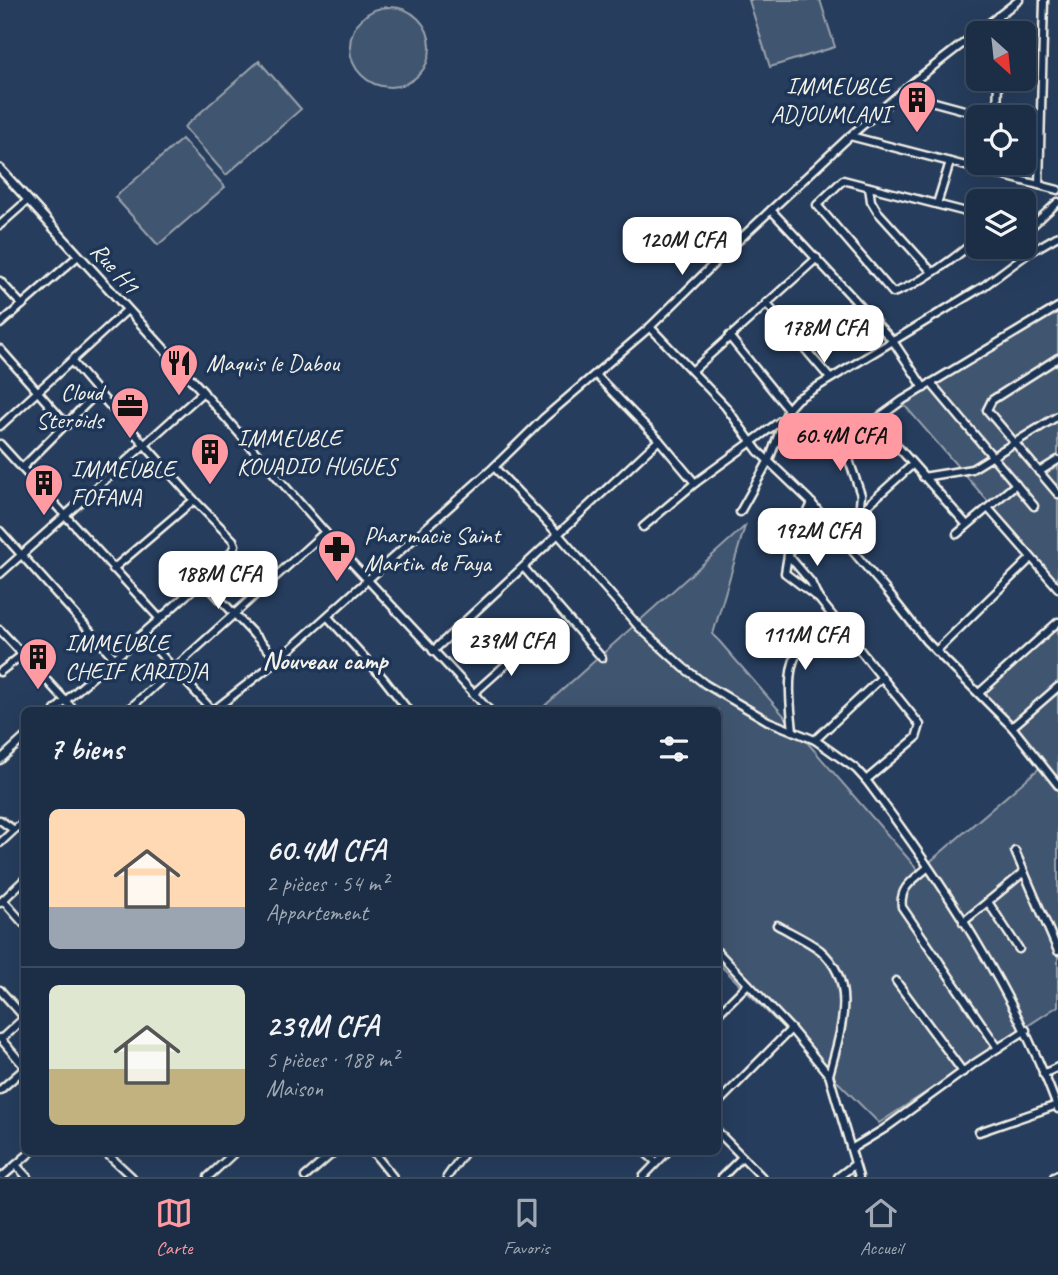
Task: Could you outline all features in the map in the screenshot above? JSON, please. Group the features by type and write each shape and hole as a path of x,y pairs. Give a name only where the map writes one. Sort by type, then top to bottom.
{"street":[{"path":"217,707 328,617 494,467 544,418 650,327 850,136 1019,0"},
{"path":"1039,186 1044,0"},
{"path":"998,16 998,21"},
{"path":"901,93 966,111"},
{"path":"850,136 966,166"},
{"path":"937,204 950,162"},
{"name":"Rue H1","path":"0,169 203,392"},
{"path":"997,175 1058,190"},
{"path":"966,212 843,180 817,205 893,293 932,272 966,249"},
{"path":"869,187 871,201 877,211 932,272"},
{"path":"0,225 28,200"},
{"path":"1036,222 1058,202"},
{"path":"771,210 893,341 924,388"},
{"path":"740,512 769,460 788,409 797,399 829,377 984,286 1027,254 1058,236"},
{"path":"0,324 78,256"},
{"path":"692,371 817,258"},
{"path":"0,282 22,305"},
{"path":"766,303 829,377"},
{"path":"859,513 861,495 850,463 846,443 848,440 931,383 1058,307"},
{"path":"0,426 127,310"},
{"path":"650,327 725,406 752,442 811,503 936,651 1012,727 1058,785"},
{"path":"729,336 788,409"},
{"path":"0,349 67,425"},
{"path":"1058,358 988,404 990,415 1058,494"},
{"path":"59,707 116,660 230,554 235,545 72,362"},
{"path":"596,375 695,482"},
{"path":"931,383 1034,506"},
{"path":"0,573 203,392 368,580 486,707"},
{"path":"22,468 89,401 94,397 102,397"},
{"path":"923,477 972,469 1058,416"},
{"path":"643,527 695,482 785,417"},
{"path":"875,421 967,525"},
{"path":"433,651 659,440"},
{"path":"0,444 160,619"},
{"path":"1040,472 1058,460"},
{"path":"837,533 912,465"},
{"path":"494,467 558,534 639,627 684,668 705,684 768,721 815,740 856,769 866,780 928,868 1011,1000 1057,1107 979,1132"},
{"path":"957,534 1016,485"},
{"path":"113,569 194,500"},
{"path":"811,503 789,555 785,573 819,598"},
{"path":"988,508 1058,589"},
{"path":"0,531 116,660"},
{"path":"131,707 325,532"},
{"path":"789,555 811,582 819,598 920,726 916,738 866,780"},
{"path":"936,651 1031,558"},
{"path":"524,568 602,658"},
{"path":"202,580 278,660"},
{"path":"328,617 406,707"},
{"path":"979,693 1058,622"},
{"path":"793,731 791,679 795,657 810,642 839,624"},
{"path":"0,630 71,707"},
{"path":"143,635 210,707"},
{"path":"473,694 531,642"},
{"path":"0,672 23,654"},
{"path":"815,740 882,677"},
{"path":"1012,727 1058,687"},
{"path":"0,760 21,741"},
{"path":"0,820 14,830"},
{"path":"0,843 21,824"},
{"path":"1015,851 1058,951"},
{"path":"928,868 904,888 900,896 902,907 998,1048"},
{"path":"963,922 1024,872"},
{"path":"21,883 1,901 21,921"},
{"path":"988,902 1019,949"},
{"path":"777,925 821,951 840,979 844,1010 830,1075"},
{"path":"721,955 791,1029 830,1075 859,1177"},
{"path":"896,981 963,1072"},
{"path":"721,1011 748,984"},
{"path":"0,990 21,1014"},
{"path":"21,1020 1,1038 21,1063"},
{"path":"721,1100 791,1029"},
{"path":"851,1149 1026,1030"},
{"path":"1043,1074 1058,1067"},
{"path":"0,1090 21,1070"},
{"path":"721,1135 762,1177"},
{"path":"2,1177 28,1155"},
{"path":"108,1155 132,1177"},
{"path":"208,1177 232,1155"},
{"path":"305,1177 331,1155"},
{"path":"375,1155 393,1177"},
{"path":"447,1177 462,1155"},
{"path":"648,1155 656,1162"},
{"path":"643,1177 664,1155"},
{"path":"722,1177 742,1157"},
{"path":"16,1165 27,1177"},
{"path":"838,1177 854,1165"}],"shaded area":[{"path":"749,0 820,0 835,47 770,67"},
{"path":"382,7 398,7 419,18 430,39 430,55 419,76 398,87 382,87 368,81 356,69 350,55 350,39 356,25 368,13"},
{"path":"259,61 301,109 226,175 184,127"},
{"path":"182,139 225,187 158,245 115,197"},
{"path":"1058,302 1058,582 899,399"},
{"path":"745,526 713,634 919,871 1042,766 980,693 1058,626 1058,1006 879,1123 721,966 721,707 543,707"}],"place":[{"name":"IMMEUBLE ADJOUMLANI","path":"917,134"},
{"name":"Maquis le Dabou","path":"179,397"},
{"name":"Cloud Steroids","path":"130,440"},
{"name":"IMMEUBLE KOUADIO HUGUES","path":"210,486"},
{"name":"IMMEUBLE FOFANA","path":"44,517"},
{"name":"Pharmacie Saint Martin de Faya","path":"337,583"},
{"name":"IMMEUBLE CHEIF KARIDJA","path":"38,691"}],"district":[{"name":"Nouveau camp","path":"325,660"}]}
